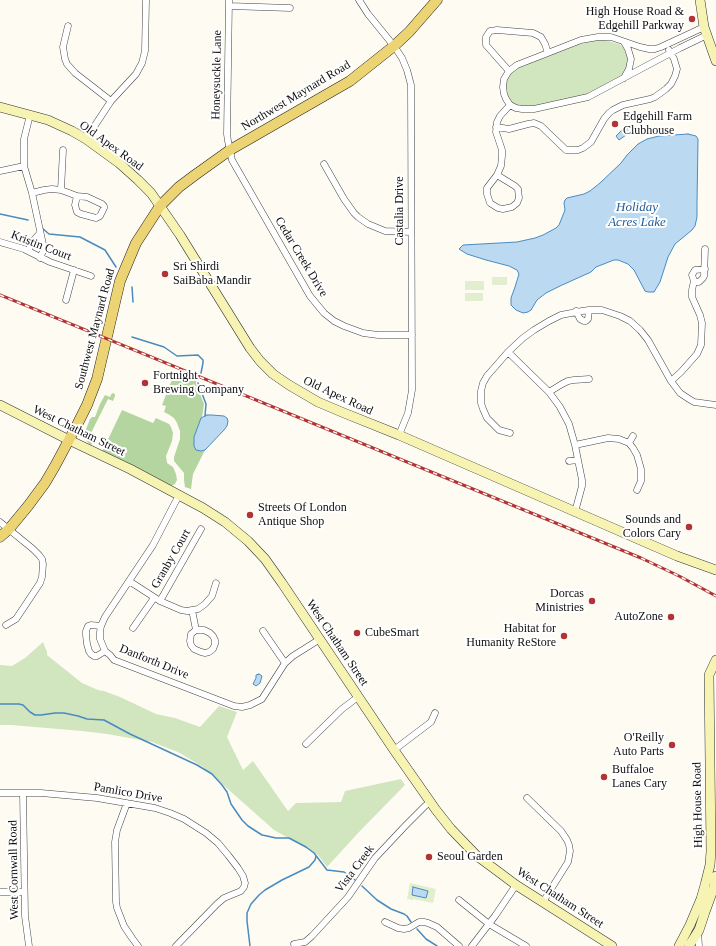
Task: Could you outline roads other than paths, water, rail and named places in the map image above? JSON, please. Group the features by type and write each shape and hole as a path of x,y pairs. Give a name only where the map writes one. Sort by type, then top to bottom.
{"main road":[{"name":"Northwest Maynard Road","path":"160,206 179,187 194,175 230,150 350,81 394,46 409,32 437,0"},
{"path":"700,0 705,31 716,61"},
{"name":"Old Apex Road","path":"0,107 48,120 72,131 86,139 119,163 138,180 151,194 180,235 250,348 273,374 289,385 318,402 399,435 677,556 716,570"},
{"name":"Southwest Maynard Road","path":"0,537 28,506 45,483 87,405 96,379 120,281 136,243 160,206"},
{"name":"West Chatham Street","path":"0,405 130,469 203,508 222,520 248,541 265,559 394,750 430,802 451,829 477,856 516,885 612,946"},
{"name":"High House Road","path":"679,946 701,899 712,887 710,865 710,675 716,660"},
{"name":"High House Road","path":"689,946 706,912 716,876"}],"street":[{"path":"86,139 111,101 136,74 142,62 145,51 146,0"},
{"name":"Castalia Drive","path":"359,0 368,14 394,46 404,63 411,85 411,396 408,414 399,435"},
{"path":"229,3 290,8"},
{"name":"Honeysuckle Lane","path":"229,3 227,134 230,150"},
{"path":"68,26 63,47 67,64 75,73 111,101"},
{"path":"509,71 486,45 486,37 490,31 533,32 541,37 548,53"},
{"path":"705,31 689,43 671,53 594,94 579,99 522,109 510,105 504,94 504,79 509,71 517,66 581,40 598,37 612,37 640,47 655,49 705,31"},
{"path":"624,42 630,54 631,60 629,69 624,78"},
{"path":"496,128 509,129 528,124 538,124 566,150 578,150 591,142 604,119 613,110 623,105 650,99 666,90 673,80 677,69 667,45"},
{"path":"497,175 518,189 519,198 512,207 503,209 498,208 490,203 487,194 488,185 497,175 501,166 502,150 496,132 497,122 500,116 510,105"},
{"path":"30,115 24,139 24,166 32,193 44,249 40,258"},
{"path":"61,190 63,150"},
{"name":"Cedar Creek Drive","path":"230,150 232,160 310,296 324,313 334,321 363,333 378,335 412,335"},
{"path":"324,164 344,200 358,217 368,224 385,231 411,232"},
{"path":"0,171 24,166"},
{"path":"32,193 52,189 61,190 77,196 87,197 102,204 104,208 100,216 96,218 77,212 75,205 77,196"},
{"path":"28,251 33,241 40,233"},
{"name":"Kristin Court","path":"0,242 24,249 40,258 91,276"},
{"path":"694,281 697,282 702,280 704,276 705,249"},
{"path":"671,381 697,354 701,345 702,322 692,297 694,281 692,277 693,271 697,269 705,269"},
{"path":"66,300 74,270"},
{"path":"576,311 580,319 586,321 588,319 589,310"},
{"path":"510,432 499,430 487,418 483,409 481,396 483,383 499,361 523,338 542,324 561,315 576,311 602,310 624,318 644,334 677,390 689,400 698,403 716,405"},
{"path":"508,352 549,392 564,413 569,424 581,473 582,486 576,512"},
{"path":"549,392 568,381 589,379"},
{"path":"629,444 633,436"},
{"path":"575,445 608,438 624,440 633,448 637,455 641,469 641,481 637,490"},
{"path":"569,461 578,460"},
{"path":"105,651 97,656 91,654 87,644 86,635 88,626 101,626 105,617 153,545 179,496"},
{"path":"0,522 39,555 42,559 43,571 40,583 16,619 6,625"},
{"name":"Granby Court","path":"133,628 157,599 202,529"},
{"path":"129,581 157,599 181,610 192,610 202,607 212,596 216,582"},
{"path":"192,610 196,630"},
{"name":"Danforth Drive","path":"101,626 100,639 105,651 114,660 234,706 250,705 262,698 285,663 293,656 320,639"},
{"path":"196,630 204,630 213,636 215,644 210,652 201,652 194,649 191,645 191,634 196,630"},
{"path":"263,631 285,663"},
{"path":"306,744 342,709 358,697"},
{"path":"394,750 431,722 435,713"},
{"name":"Pamlico Drive","path":"0,793 97,798 156,808 170,812 194,825 218,843 238,868 245,883 244,887 241,891 224,898 216,904 176,946"},
{"name":"West Cornwall Road","path":"23,793 24,892 25,916 29,946"},
{"path":"526,798 561,831 569,845 568,862 543,902"},
{"name":"Vista Creek","path":"294,944 305,942 312,936 348,897 375,858 430,802"},
{"path":"127,803 117,830 115,842 116,902 124,926 138,946"},
{"path":"472,946 516,885"},
{"path":"0,892 24,892"},
{"path":"459,900 489,924 526,946"},
{"path":"385,922 404,929 409,928 419,922 428,923 438,927 459,946"},
{"path":"698,930 699,946"}],"water":[{"path":"630,127 632,132 619,140 616,136 622,130"},
{"name":"Holiday Acres Lake","path":"688,134 696,136 698,139 697,217 695,226 692,230 675,244 668,257 660,282 654,292 645,291 634,270 628,264 614,260 596,267 591,272 546,293 537,300 531,310 523,313 516,310 511,305 511,298 519,274 517,270 509,266 467,254 459,249 463,245 517,242 543,235 559,225 565,210 564,203 567,198 590,191 621,163 638,144 647,139 659,136"},
{"path":"207,415 224,416 228,421 227,426 205,450 196,450 194,446 194,437 201,418"},
{"path":"259,674 262,676 260,683 256,686 253,684 256,675"},
{"path":"413,887 428,891 426,898 412,895"}],"waterway":[{"path":"0,214 28,220"},
{"path":"42,228 49,234 80,237 105,250 116,267"},
{"path":"132,287 133,302"},
{"path":"132,337 164,347 177,356 198,355 203,360 201,373"},
{"path":"198,383 206,404 205,416"},
{"path":"0,704 23,705 35,715 64,713 87,719 104,720 130,734 197,765 212,774 222,785 227,792 231,804 248,826 262,835 276,838 289,838 314,853 327,870 344,872 355,880"},
{"path":"250,946 247,913 251,904 265,890 309,867 315,860 316,856"},
{"path":"362,886 377,900 391,909 407,916 411,922"},
{"path":"417,929 426,939 437,946"}],"railway":[{"path":"0,295 641,558 716,596"}],"place":[{"name":"High House Road & Edgehill Parkway","path":"692,19"},
{"name":"Edgehill Farm Clubhouse","path":"615,124"},
{"name":"Sri Shirdi SaiBaba Mandir","path":"165,274"},
{"name":"Fortnight Brewing Company","path":"145,383"},
{"name":"Streets Of London Antique Shop","path":"250,515"},
{"name":"Sounds and Colors Cary","path":"689,527"},
{"name":"Dorcas Ministries","path":"592,601"},
{"name":"AutoZone","path":"671,617"},
{"name":"CubeSmart","path":"357,633"},
{"name":"Habitat for Humanity ReStore","path":"564,636"},
{"name":"O'Reilly Auto Parts","path":"672,745"},
{"name":"Buffaloe Lanes Cary","path":"604,777"},
{"name":"Seoul Garden","path":"429,857"}]}
